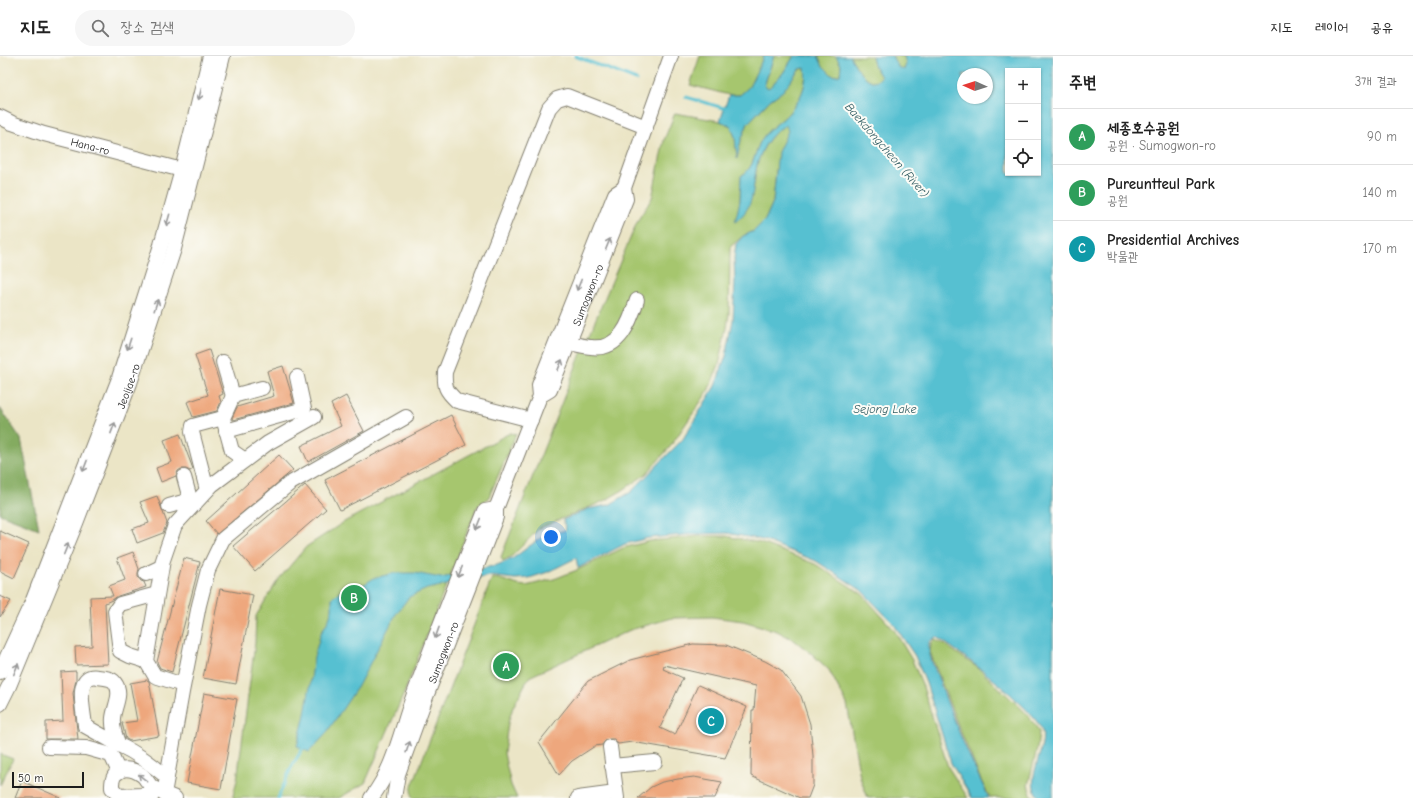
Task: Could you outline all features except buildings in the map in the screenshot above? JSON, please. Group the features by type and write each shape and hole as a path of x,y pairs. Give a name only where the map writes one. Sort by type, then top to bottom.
{"street":[{"name":"Jeoljae-ro","path":"0,672 33,600 118,380 161,245 182,170 210,56"},
{"name":"Jeoljae-ro","path":"0,704 9,686 76,523 130,383 174,249 223,56"},
{"name":"Sumogwon-ro","path":"540,396 550,390 626,200 624,188 671,56"},
{"path":"531,420 457,401 449,394 444,384 445,372 549,108 557,99 567,96 646,127"},
{"name":"Hana-ro","path":"0,117 12,123 44,134 182,170"},
{"name":"Sumogwon-ro","path":"394,798 393,773 412,698 476,550 485,511 496,509 540,396 540,385 615,194 624,188"},
{"path":"569,343 592,348 606,346 621,336 628,326 637,300"},
{"path":"223,362 233,396 225,424 232,451 245,460"},
{"path":"207,490 192,432 193,426 225,424 304,409 297,377"},
{"path":"233,396 262,388"},
{"path":"183,685 154,676 146,661 162,560 175,525 191,503 212,485 268,443 314,417"},
{"path":"163,797 199,605 208,570 223,539 289,484 406,417"},
{"path":"184,477 191,503"},
{"path":"169,506 191,503"},
{"path":"146,574 161,567"},
{"path":"146,661 130,656 120,650 115,611 120,604 157,594"},
{"path":"118,745 112,719 119,691 115,682 110,679 93,676 85,680 81,688 85,726 118,745 135,752 167,777"},
{"path":"49,747 86,748 111,755 119,772"},
{"path":"578,798 616,796 610,747"},
{"path":"612,766 656,762"},
{"path":"122,770 131,770 143,776 163,797 144,795 119,796 112,788 112,781 116,773 122,770"},
{"name":"Sumogwon-ro","path":"362,798 393,773"},
{"name":"Sumogwon-ro","path":"371,798 393,773"},
{"path":"393,773 398,798"}],"green space":[{"path":"700,56 764,56 750,87 740,95 729,95 690,85"},
{"path":"774,56 794,56 783,73 769,88 764,87"},
{"path":"818,56 836,56 841,65 840,75 833,76 823,66"},
{"path":"850,56 872,56 874,65 881,77 876,82 867,79 857,69"},
{"path":"892,56 904,56 906,64 905,70 898,67"},
{"path":"805,68 806,75 804,88 799,100 786,116 764,135 752,164 741,176 740,201 736,221 753,189 757,163 766,144 780,128 786,124 789,131 776,170 773,202 765,220 754,231 743,236 730,247 729,313 727,328 719,365 708,391 670,447 646,474 604,501 540,528 512,556 503,561 501,557 580,356 638,220 652,198 664,140 675,113 720,121 731,126 735,137 737,157 741,140 748,123 770,100 783,90 799,69"},
{"path":"0,408 21,439 39,529 0,514"},
{"path":"510,433 516,434 489,497 477,507 405,691 365,783 339,798 234,798 233,795 237,780 255,643 256,616 278,580 306,547 344,522"},
{"path":"700,536 726,536 761,543 815,564 862,594 894,630 912,660 922,684 948,767 968,798 868,798 860,777 847,704 829,670 794,640 777,631 743,621 712,617 672,618 630,630 529,677 513,707 508,723 504,753 511,785 517,798 412,798 411,789 492,578 526,586 554,579 577,570 623,548 650,541"},
{"path":"935,640 944,644 978,668 1026,713 1037,728 1039,732 1037,749 1028,785 1031,795 1035,798 991,798 980,778 930,652 931,644"},
{"path":"0,754 13,759 0,785"}],"water":[{"name":"Sejong Lake","path":"764,56 774,56 764,86 769,88 783,73 794,56 818,56 823,66 833,76 840,75 841,65 836,56 850,56 857,69 867,79 876,82 881,77 874,65 872,56 892,56 898,67 904,70 906,64 904,56 1053,56 1053,798 1040,798 1035,791 1033,784 1043,739 1042,731 1037,722 1012,695 977,666 936,637 929,642 929,652 950,710 989,798 972,798 951,763 926,683 915,656 893,623 861,590 816,561 763,540 727,533 648,538 625,544 578,568 576,558 548,572 529,578 515,579 490,576 427,589 409,597 396,614 358,686 325,735 309,752 297,746 304,719 314,657 321,633 332,610 332,598 351,586 360,587 374,578 395,573 415,573 441,578 497,565 512,559 539,539 547,535 566,530 563,520 588,509 609,505 631,492 683,439 715,386 726,356 733,320 735,282 734,258 736,244 743,236 754,231 765,220 773,202 778,152 788,131 786,125 780,128 766,144 757,163 752,198 746,210 735,222 740,201 741,176 752,164 764,135 786,116 799,100 804,88 806,75 805,68 799,69 783,91 770,100 748,123 741,140 737,159 735,137 731,126 720,121 729,95 740,95 749,87"}],"waterway":[{"path":"575,56 636,80"},
{"name":"Baekdongcheon (River)","path":"686,97 727,109"},
{"path":"278,798 291,768 304,746"}],"place":[{"name":"Pureuntteul Park","path":"354,598"},
{"name":"세종호수공원","path":"506,666"},
{"name":"Presidential Archives","path":"711,721"}]}
